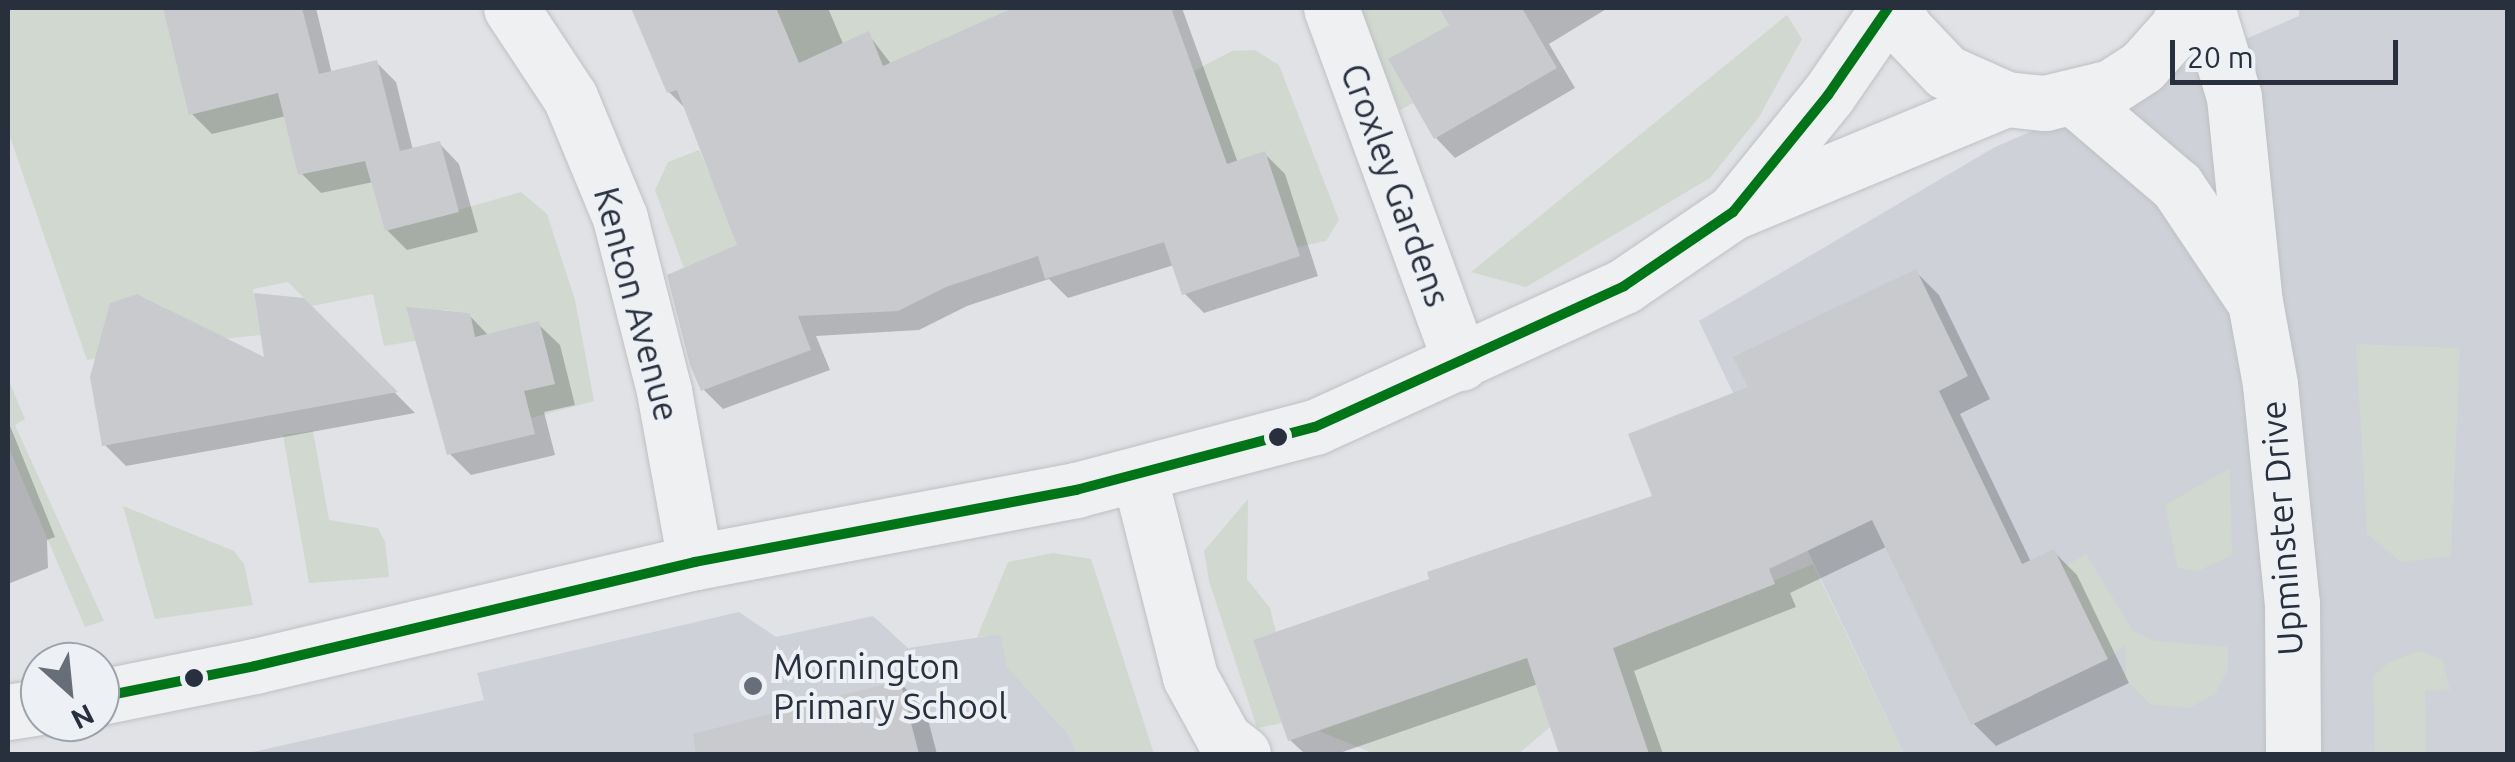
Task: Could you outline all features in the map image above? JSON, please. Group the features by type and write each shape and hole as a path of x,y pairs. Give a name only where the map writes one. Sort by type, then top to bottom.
{"street":[{"name":"Kenton Avenue","path":"511,8 570,98 620,218 664,391 695,562"},
{"name":"Croxley Gardens","path":"1331,8 1461,363"},
{"path":"1733,212 1891,8 1946,72 2006,98 2045,103 2111,88 2142,68 2176,29 2188,8"},
{"name":"Upminster Drive","path":"2207,8 2234,97 2255,302 2270,384 2292,604 2293,754"},
{"path":"120,693 255,666 695,562 1138,475 1315,426 1624,286 1733,212 2006,98"},
{"name":"Upminster Drive","path":"2075,99 2177,186 2255,302"},
{"path":"1138,475 1190,677 1224,739 1242,754"}],"shaded area":[{"path":"8,8 163,8 190,115 254,99 276,85 298,174 365,161 385,231 521,192 547,214 575,300 594,401 531,418 524,391 555,384 539,322 475,337 470,313 444,310 415,318 420,340 384,346 373,294 312,306 288,282 253,289 261,335 178,349 168,309 137,294 111,303 110,356 87,360 8,131"},
{"path":"776,8 1093,8 1130,108 1198,82 1194,71 1232,51 1255,50 1279,65 1339,220 1326,241 1297,247 1265,152 1158,186 766,237 684,268 655,190 668,162 699,150 709,173 771,148 790,42"},
{"path":"1359,8 1439,8 1449,25 1388,59 1413,103 1400,110"},
{"path":"2299,8 2507,8 2507,754 1904,754 1699,321 1995,147 2299,16"},
{"path":"1787,15 1802,39 1759,117 1710,178 1526,287 1471,272"},
{"path":"2356,344 2460,348 2451,556 2401,562 2367,534"},
{"path":"8,379 25,419 15,425 104,621 85,627 8,446"},
{"path":"313,431 329,520 378,528 385,542 389,577 309,583 283,435"},
{"path":"2230,468 2232,555 2198,571 2178,568 2165,505"},
{"path":"1248,499 1247,579 1270,608 1276,632 1253,640 1282,723 1257,728 1209,581 1204,551"},
{"path":"123,506 234,551 244,564 253,605 155,619"},
{"path":"1053,553 1091,559 1154,754 1077,754 1069,735 1007,666 1001,635 977,637 1008,562"},
{"path":"2086,554 2133,631 2155,641 2228,647 2228,669 2215,694 2189,708 2151,705 2126,680 2125,645 2108,659 2063,567"},
{"path":"1813,564 1904,754 1649,754 1613,649"},
{"name":"Mornington Primary School","path":"739,612 776,637 873,616 908,648 1001,634 1007,666 1069,735 1077,754 244,754 484,700 477,673"},
{"path":"1561,632 1588,713 1550,727 1518,754 1375,754 1319,731 1435,690"},
{"path":"2419,651 2443,660 2450,690 2425,691 2426,754 2375,754 2373,677 2389,662"}],"building":[{"path":"163,8 302,8 319,74 377,60 400,151 440,141 459,212 385,231 365,161 298,175 278,93 189,115"},
{"path":"631,8 776,8 799,63 869,31 883,66 1013,8 1171,8 1227,164 1265,151 1300,256 1182,295 1164,242 1045,279 1038,256 946,287 898,311 798,316 811,350 701,391 690,365 667,275 737,245 677,90 667,93"},
{"path":"1439,8 1522,8 1557,68 1434,139 1388,59 1449,25"},
{"path":"1916,269 1968,376 1939,391 2022,564 2054,549 2108,659 1971,725 1872,520 1769,569 1775,584 1613,648 1649,754 1559,754 1527,658 1288,741 1253,640 1429,579 1427,572 1652,496 1628,434 1748,387 1733,357"},
{"path":"254,293 304,298 398,392 102,446 90,377 110,303 137,294 264,357"},
{"path":"406,307 470,313 475,337 539,321 555,384 524,391 535,434 447,455"},
{"path":"900,680 919,754 696,754 693,734"}],"transit line":[{"path":"120,693 255,666 695,562 1076,490 1315,427 1624,286 1733,212 1828,95 1888,8"}],"place":[{"name":"Mornington Primary School","path":"753,686"}]}
